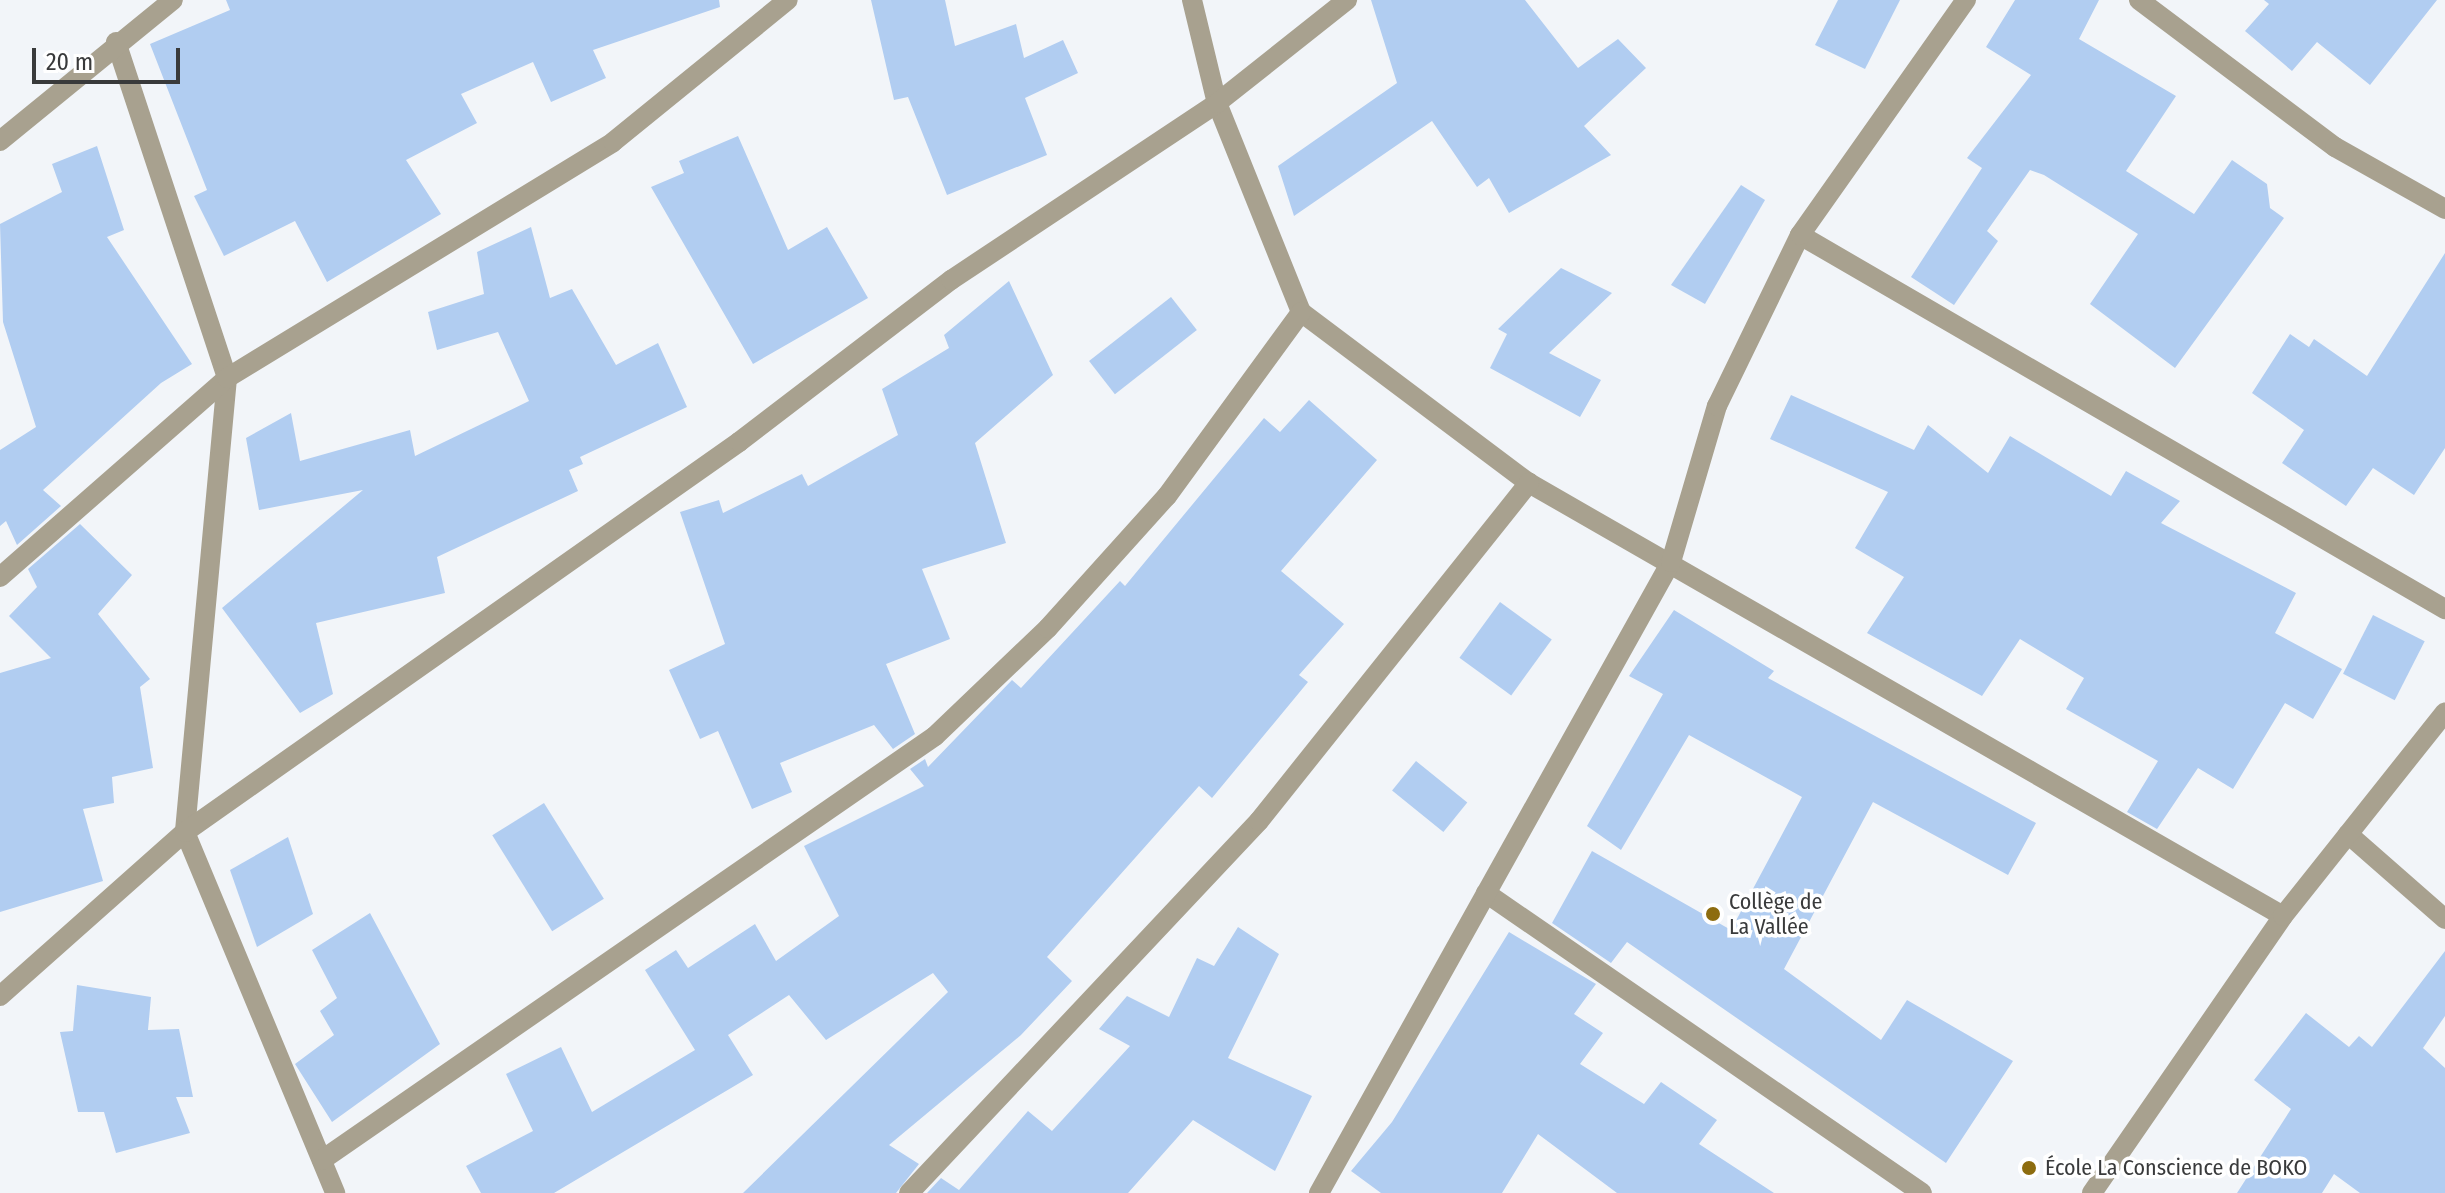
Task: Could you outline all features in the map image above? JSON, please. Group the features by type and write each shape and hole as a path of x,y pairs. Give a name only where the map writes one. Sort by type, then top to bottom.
{"street":[{"path":"0,141 116,42 173,0"},
{"path":"0,577 227,378 613,142 788,0"},
{"path":"1192,0 1217,103 1301,312 1529,483 2283,916"},
{"path":"0,996 185,832 739,442 951,280 1217,103 1347,0"},
{"path":"1319,1193 1671,562 1717,406 1800,235 1966,0"},
{"path":"2139,0 2335,147 2445,209"},
{"path":"116,42 227,378 185,832 335,1193"},
{"path":"1800,235 2445,609"},
{"path":"322,1160 935,736 1048,628 1167,496 1301,312"},
{"path":"909,1193 1259,821 1529,483"},
{"path":"2092,1193 2283,916 2445,712"},
{"path":"2348,834 2445,919"},
{"path":"1486,893 1922,1193"}],"building":[{"path":"226,0 719,0 720,7 593,50 606,78 551,102 533,62 461,94 477,123 406,160 441,214 327,282 295,221 224,256 194,196 207,190 150,44 230,10"},
{"path":"871,0 945,0 955,46 1016,24 1024,58 1063,40 1078,73 1025,98 1047,155 947,195 908,97 894,100"},
{"path":"1371,0 1525,0 1578,68 1618,39 1646,68 1584,126 1611,155 1509,213 1489,178 1477,187 1432,121 1294,216 1278,166 1397,83"},
{"path":"1838,0 1900,0 1865,69 1815,45"},
{"path":"2015,0 2099,0 2079,39 2176,96 2126,171 2194,214 2232,160 2267,184 2270,208 2284,218 2175,368 2090,304 2138,234 2044,175 2030,170 1987,231 1998,241 1954,305 1911,277 1982,168 1967,158 2031,75 1986,47"},
{"path":"2264,0 2437,0 2370,85 2317,42 2292,71 2245,31 2269,4"},
{"path":"738,136 788,250 827,227 868,298 753,364 651,187 684,173 679,161"},
{"path":"97,146 124,230 107,237 192,364 161,383 43,490 61,506 17,545 6,521 0,526 0,450 36,427 3,322 0,224 62,192 52,164"},
{"path":"1741,185 1765,200 1705,304 1671,285"},
{"path":"531,227 550,298 572,289 616,365 658,343 687,407 580,457 583,464 569,470 578,491 437,557 445,593 316,623 333,694 300,713 222,608 363,490 259,510 246,438 291,413 300,461 410,430 415,456 529,401 498,332 437,350 428,312 484,294 477,252"},
{"path":"2445,253 2445,448 2414,495 2373,468 2346,506 2282,463 2304,430 2252,393 2290,334 2309,347 2314,339 2367,376"},
{"path":"1561,268 1612,293 1549,353 1601,380 1580,417 1490,368 1507,334 1498,329"},
{"path":"1009,281 1053,375 975,443 1006,543 922,569 950,639 886,664 915,734 893,749 874,725 780,763 792,792 752,809 718,731 700,739 669,670 725,644 680,512 719,500 723,513 802,474 808,486 898,435 882,389 949,348 944,335"},
{"path":"1171,297 1197,330 1115,394 1089,361"},
{"path":"1791,395 1914,450 1928,425 1988,473 2010,436 2111,496 2126,471 2180,501 2161,523 2296,593 2275,633 2342,669 2313,719 2285,703 2233,789 2198,768 2157,829 2127,812 2158,761 2066,709 2084,678 2020,639 1982,696 1867,633 1904,577 1855,548 1888,492 1770,439"},
{"path":"1309,400 1377,460 1281,571 1344,624 1299,675 1308,682 1212,798 1199,786 1047,957 1072,981 1021,1035 889,1145 919,1164 896,1193 743,1193 948,992 933,973 826,1040 789,995 728,1035 753,1075 554,1193 481,1193 466,1166 533,1131 506,1074 561,1047 592,1112 695,1050 645,970 676,950 688,968 755,924 776,961 839,916 804,846 924,786 910,769 925,759 928,767 1012,680 1021,688 1120,581 1125,586 1264,418 1280,432"},
{"path":"80,524 132,575 98,614 150,679 140,687 153,768 112,777 114,803 83,809 103,881 0,912 0,673 51,658 9,616 37,587 28,569"},
{"path":"1500,602 1552,640 1511,695 1459,658"},
{"path":"1674,610 1774,671 1768,678 2036,823 2008,875 1873,802 1784,969 1881,1040 1907,1000 2013,1061 1946,1163 1627,942 1611,963 1552,923 1592,851 1731,930 1802,797 1689,735 1621,850 1587,826 1663,694 1629,676"},
{"path":"2373,615 2425,641 2395,700 2343,674"},
{"path":"1416,761 1467,803 1443,832 1392,791"},
{"path":"544,803 604,899 552,931 492,835"},
{"path":"288,837 313,914 257,947 230,870"},
{"path":"370,913 440,1044 332,1122 295,1064 334,1035 320,1011 337,998 312,950"},
{"path":"1238,927 1279,954 1228,1058 1312,1096 1275,1171 1193,1120 1128,1193 927,1193 941,1178 959,1190 1028,1111 1052,1131 1130,1046 1099,1029 1127,996 1169,1017 1197,958 1214,966"},
{"path":"1509,932 1596,984 1574,1014 1603,1033 1580,1064 1644,1104 1661,1082 1717,1120 1699,1144 1774,1193 1617,1193 1538,1134 1502,1193 1381,1193 1351,1171 1392,1122"},
{"path":"2445,951 2445,1016 2423,1048 2445,1068 2445,1193 2360,1193 2334,1174 2322,1193 2237,1193 2291,1109 2254,1080 2306,1013 2349,1047 2359,1036 2372,1047"},
{"path":"77,985 151,997 148,1030 179,1029 193,1097 176,1097 190,1133 116,1153 104,1112 78,1112 60,1032 73,1031"}],"place":[{"name":"Collège de La Vallée","path":"1713,914"},
{"name":"École La Conscience de BOKO","path":"2029,1168"}]}
